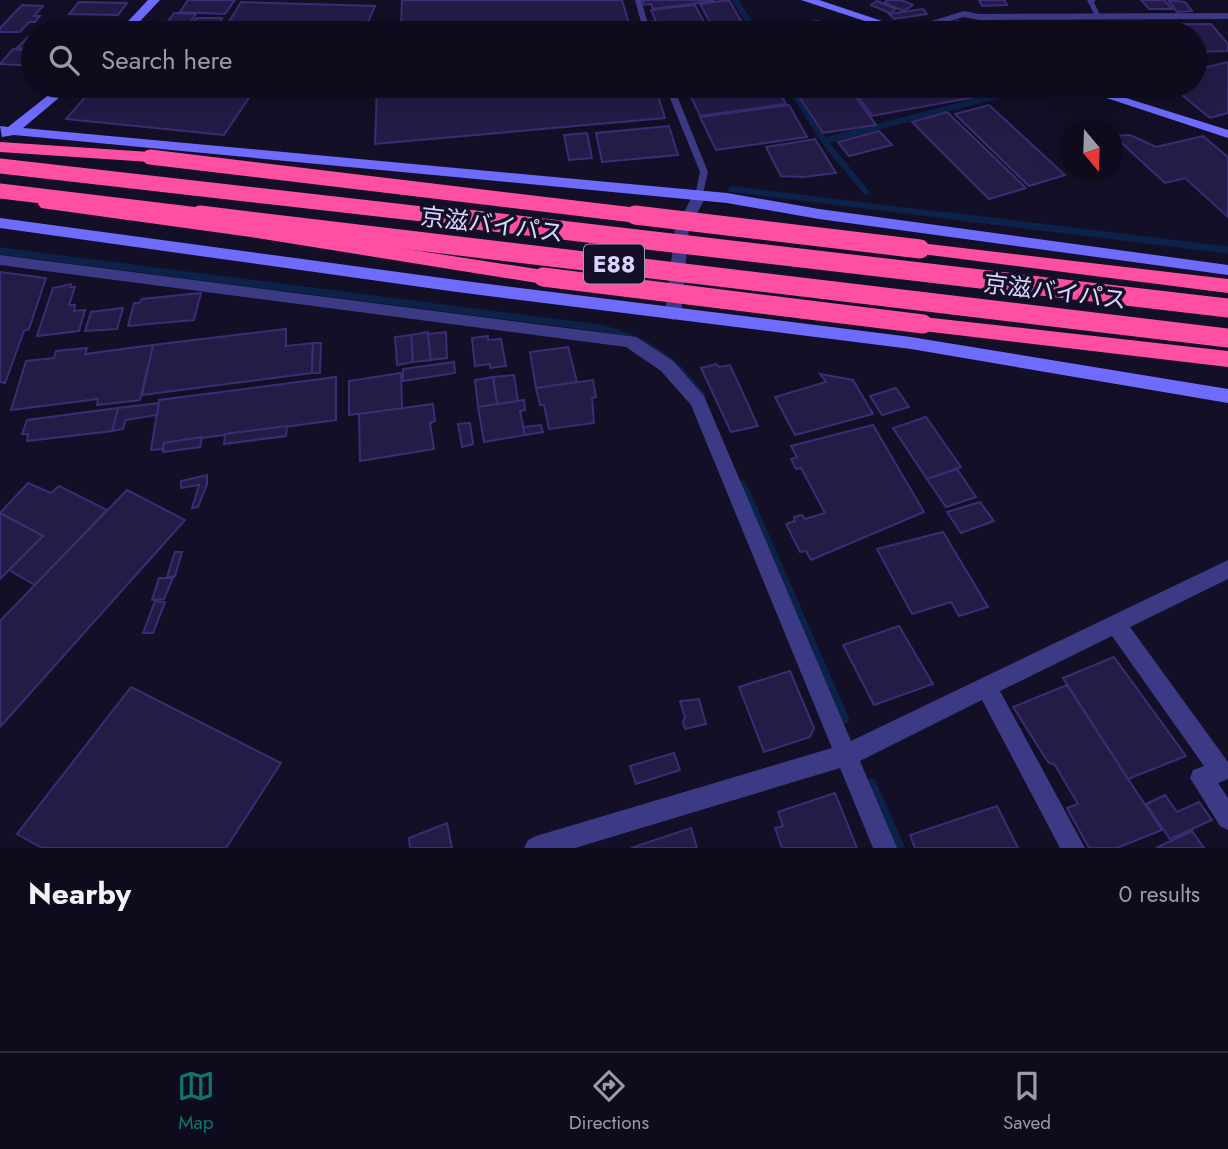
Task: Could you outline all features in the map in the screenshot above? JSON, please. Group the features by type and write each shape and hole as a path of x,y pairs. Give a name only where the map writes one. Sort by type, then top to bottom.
{"highway":[{"path":"0,147 150,157 1228,286"},
{"name":"京滋バイパス","path":"0,166 1228,308"},
{"name":"京滋バイパス","path":"0,191 1228,338"},
{"path":"0,197 257,232 543,277 1228,359"},
{"path":"1128,347 1228,370"}],"street":[{"path":"134,21 154,0"},
{"path":"807,0 873,21"},
{"path":"955,0 964,14"},
{"path":"942,21 964,14 979,17 1228,16"},
{"path":"4,134 51,98"},
{"path":"1114,98 1228,134"},
{"path":"4,134 699,196 1228,270"},
{"path":"673,313 682,229 699,196"},
{"path":"0,223 911,343 1228,396"},
{"path":"0,260 630,341 667,366 698,401 885,848"},
{"path":"544,847 847,755 1228,569"},
{"path":"1116,624 1221,771 1201,778 1228,818"},
{"path":"987,688 1073,848"}],"lane":[{"path":"638,0 644,21"},
{"path":"1093,0 1090,1 1098,17"},
{"path":"674,98 704,172 699,196"}],"building":[{"path":"188,0 235,0 225,14 180,12"},
{"path":"402,0 622,0 628,21 401,21"},
{"path":"642,0 714,1 653,9 651,4 644,5"},
{"path":"729,0 741,21 709,21 700,4"},
{"path":"888,0 901,0 913,5 904,11 884,3"},
{"path":"979,0 1004,0 1007,5 982,6"},
{"path":"1141,0 1164,0 1172,9 1149,9"},
{"path":"1168,0 1185,2 1192,11 1177,12"},
{"path":"877,1 896,9 890,13 871,5"},
{"path":"79,2 127,3 118,15 69,14"},
{"path":"241,2 375,6 368,21 229,21"},
{"path":"22,5 43,6 34,16 40,16 36,21 21,21 20,32 0,32 0,28"},
{"path":"695,5 704,21 656,21 651,10"},
{"path":"923,9 927,14 894,19 889,14"},
{"path":"174,13 196,14 191,21 168,21"},
{"path":"196,18 222,18 220,21 194,21"},
{"path":"1207,24 1211,24 1228,44 1228,51 1207,52"},
{"path":"13,49 21,50 21,65 0,64"},
{"path":"1228,62 1228,113 1210,118 1186,98 1207,98 1207,67"},
{"path":"84,98 249,98 224,135 66,119"},
{"path":"377,98 659,98 665,118 375,144"},
{"path":"692,98 783,98 786,104 700,116"},
{"path":"800,98 857,98 876,125 823,133"},
{"path":"859,98 970,98 872,116"},
{"path":"789,105 807,137 716,150 700,117"},
{"path":"989,105 1060,170 1060,177 1029,186 955,114"},
{"path":"947,112 1026,188 989,199 912,122"},
{"path":"669,126 678,155 602,162 596,133"},
{"path":"879,131 892,145 849,156 838,142"},
{"path":"587,133 592,158 569,160 564,135"},
{"path":"1123,135 1130,135 1156,147 1203,136 1228,157 1228,217 1185,178 1165,183 1123,144"},
{"path":"815,139 836,173 803,177 781,176 766,147"},
{"path":"0,272 46,278 29,329 24,331 5,383 0,382"},
{"path":"71,284 70,287 75,287 69,305 75,305 74,311 85,310 79,331 37,336 53,288"},
{"path":"201,293 194,320 128,326 134,303 139,303 142,299"},
{"path":"123,308 117,329 85,331 91,312"},
{"path":"286,329 286,346 313,343 312,373 142,395 153,345"},
{"path":"428,332 431,360 413,362 411,335"},
{"path":"446,332 447,358 431,360 428,334"},
{"path":"411,335 413,362 397,365 395,337"},
{"path":"488,336 488,340 501,339 506,366 475,366 472,338"},
{"path":"313,343 321,343 320,373 312,373"},
{"path":"153,345 140,400 97,405 98,399 11,410 26,361 54,358 56,351 87,348 85,354"},
{"path":"568,347 577,382 536,388 530,352"},
{"path":"454,362 455,373 403,381 403,369"},
{"path":"716,364 719,367 730,365 758,426 731,432 701,368"},
{"path":"401,373 402,409 349,415 349,381"},
{"path":"820,374 853,380 873,414 795,435 775,397 826,382"},
{"path":"514,375 518,401 497,404 493,377"},
{"path":"336,377 336,420 164,443 163,449 151,450 159,400"},
{"path":"493,377 497,404 478,407 475,380"},
{"path":"593,380 596,397 592,398 594,423 549,429 544,405 540,405 536,388"},
{"path":"896,388 909,407 882,415 870,396"},
{"path":"524,400 525,410 520,411 525,435 484,442 478,407"},
{"path":"159,403 157,415 126,420 123,429 112,431 118,408"},
{"path":"433,404 435,421 430,423 434,449 360,461 359,414"},
{"path":"118,408 112,431 27,441 28,434 22,434 27,420"},
{"path":"926,417 961,467 927,479 893,428"},
{"path":"470,423 473,444 462,447 458,424"},
{"path":"541,425 543,432 525,435 523,427"},
{"path":"873,425 924,512 811,560 806,551 800,552 786,524 795,521 794,517 802,515 805,519 825,513 801,468 796,469 791,459 797,457 791,446"},
{"path":"287,426 286,436 224,444 225,434"},
{"path":"202,437 200,447 163,452 164,443"},
{"path":"957,469 976,497 946,507 927,479"},
{"path":"207,475 207,484 198,507 192,508 199,485 181,488 181,481"},
{"path":"28,483 51,493 59,486 107,510 35,585 9,570 43,536 0,513"},
{"path":"127,490 185,520 0,727 0,621"},
{"path":"980,502 994,521 961,533 947,512"},
{"path":"0,513 43,536 0,579"},
{"path":"943,532 988,607 959,616 951,602 912,614 877,549"},
{"path":"175,552 182,552 175,576 167,577"},
{"path":"159,578 173,578 164,599 152,600"},
{"path":"155,601 165,602 153,633 143,633"},
{"path":"899,626 933,684 874,705 843,645"},
{"path":"1114,657 1186,756 1128,779 1063,678"},
{"path":"790,671 814,728 810,737 764,752 739,687"},
{"path":"1067,685 1162,830 1117,848 1089,848 1067,808 1078,804 1055,765 1048,762 1013,707"},
{"path":"131,687 281,763 226,848 42,848 17,834"},
{"path":"699,699 706,724 685,729 685,717 680,701"},
{"path":"674,753 680,770 636,784 630,766"},
{"path":"835,793 857,848 782,848 775,828 783,826 778,812"},
{"path":"1165,795 1177,812 1199,802 1212,820 1170,839 1146,804"},
{"path":"997,806 1018,848 915,848 910,835"},
{"path":"447,823 452,848 410,848 409,838"},
{"path":"691,828 697,848 631,848"},
{"path":"1192,831 1204,848 1156,848"}],"waterway":[{"path":"735,0 748,21"},
{"path":"797,98 824,141"},
{"path":"824,141 988,98"},
{"path":"824,141 866,192"},
{"path":"731,189 957,217"},
{"path":"943,215 1228,250"},
{"path":"0,251 600,328 631,338 658,352 681,371 702,396"},
{"path":"742,484 746,494"},
{"path":"745,492 844,719"},
{"path":"871,783 900,848"}]}
